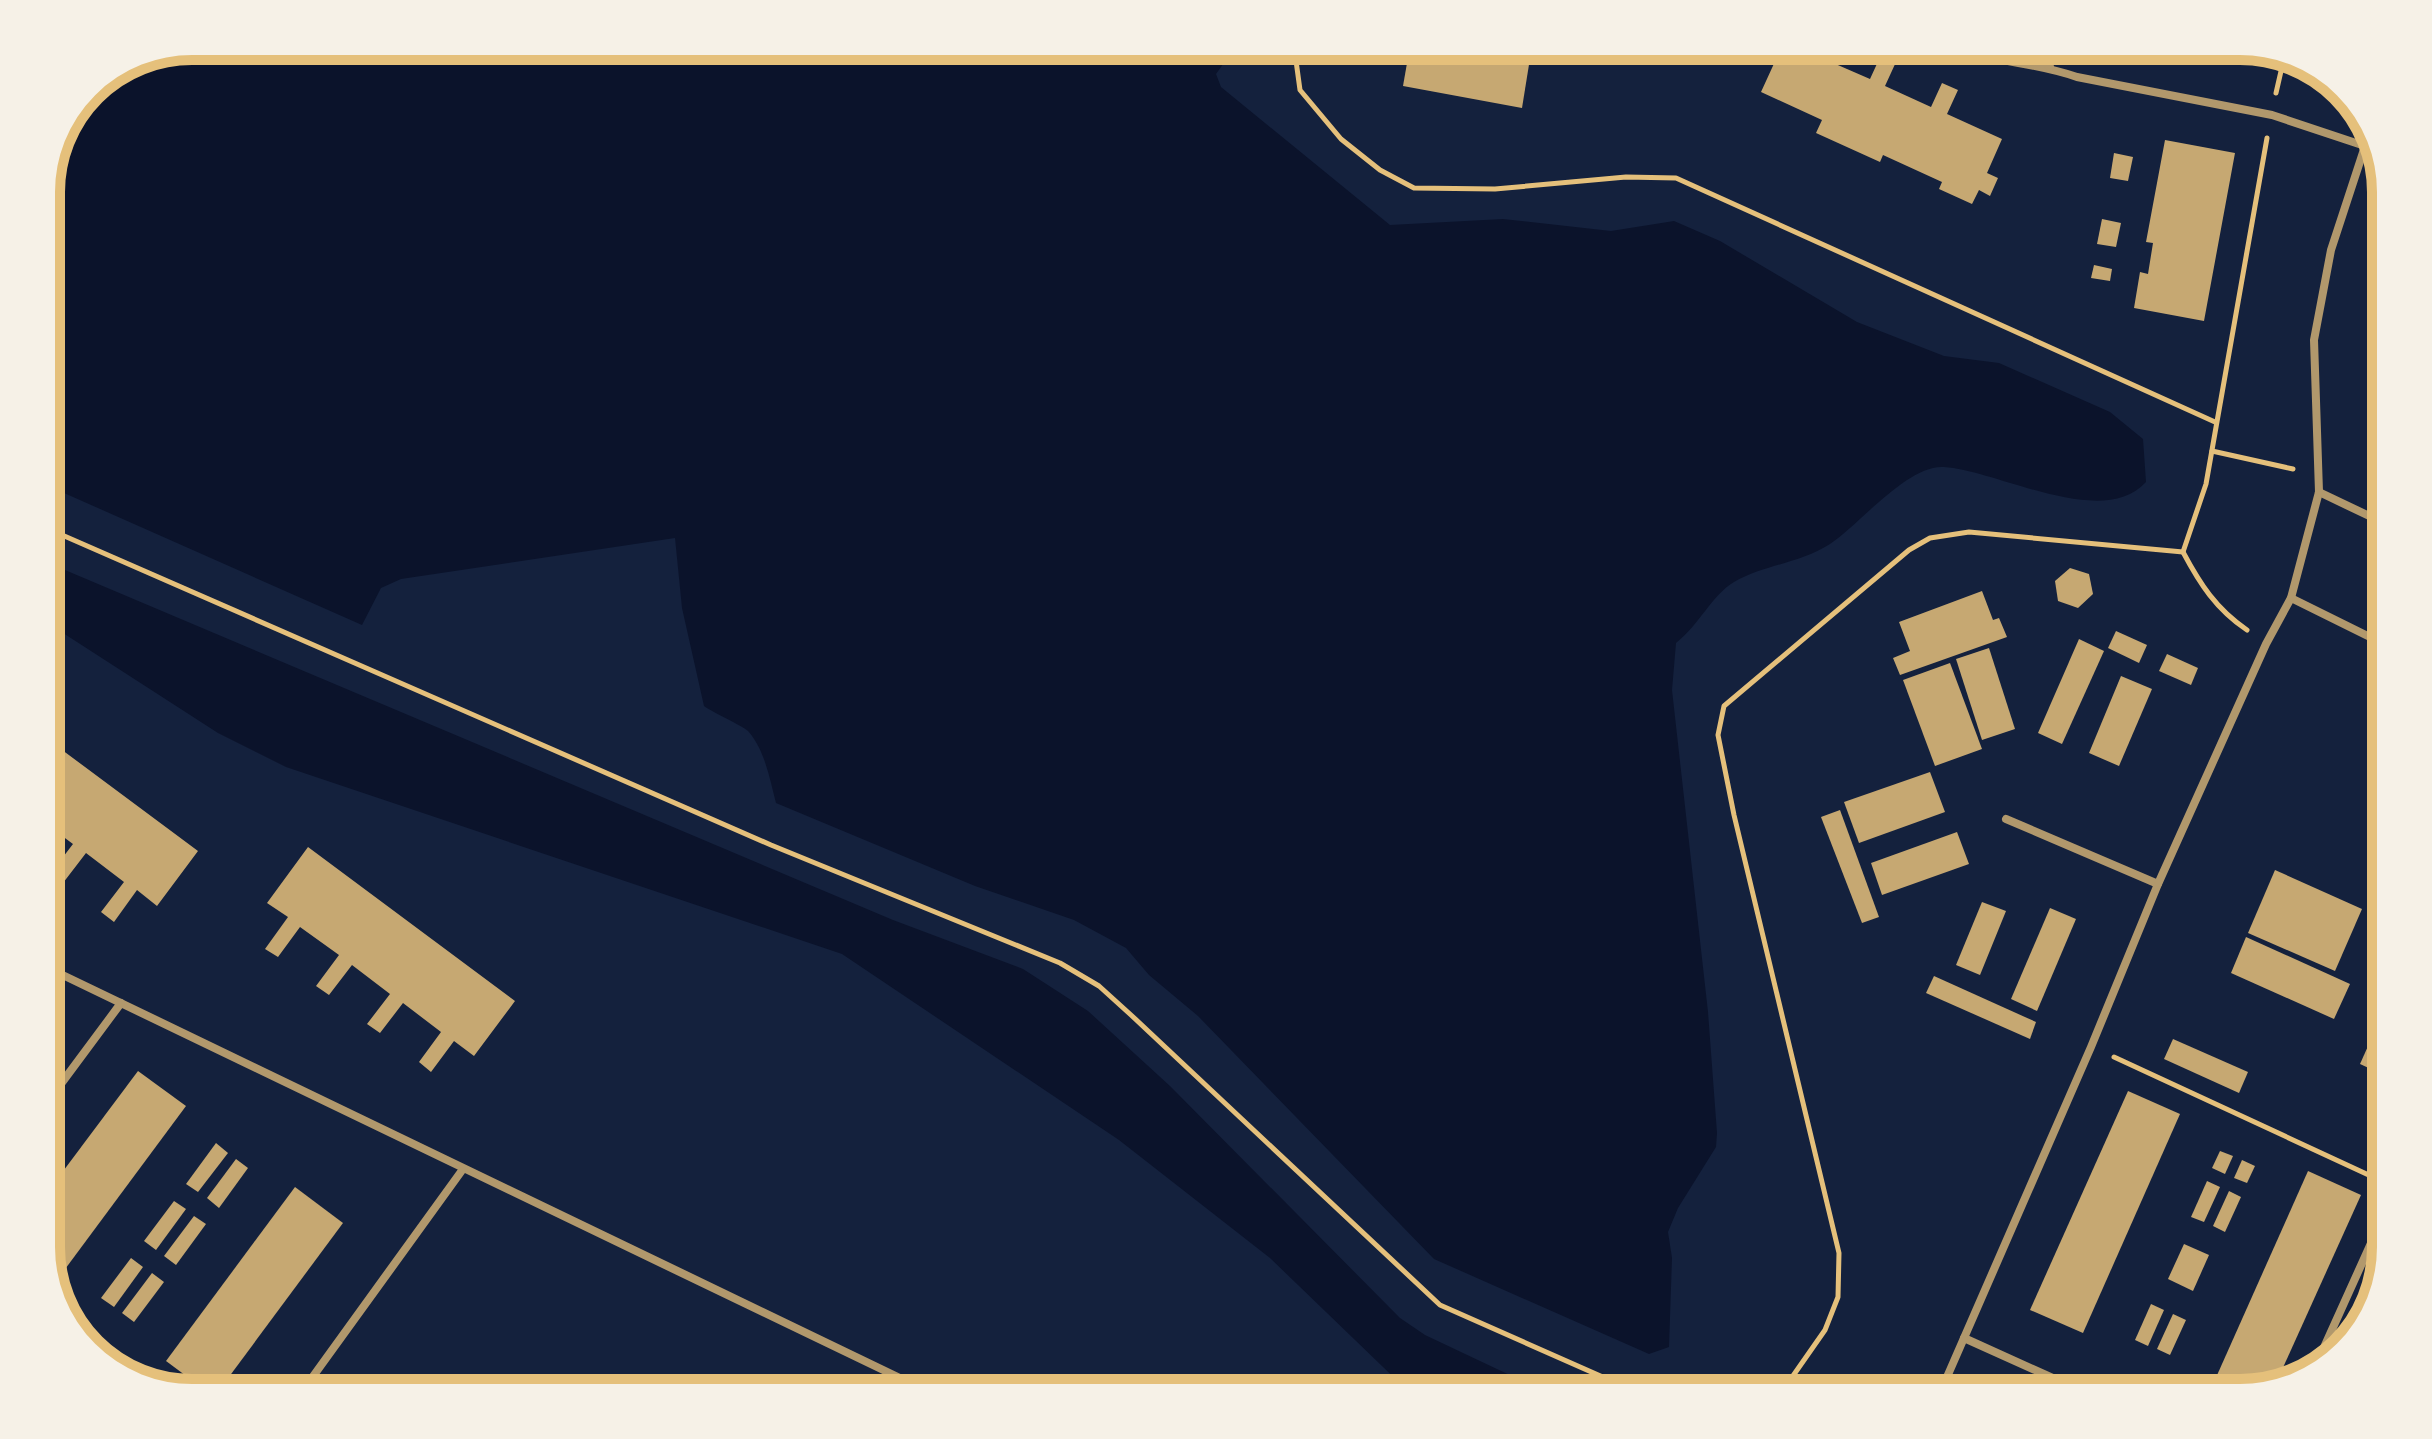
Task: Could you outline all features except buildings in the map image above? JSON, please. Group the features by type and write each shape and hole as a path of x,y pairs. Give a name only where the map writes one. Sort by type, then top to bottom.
{"street":[{"path":"1996,60 2051,68 2077,77 2272,115 2363,145"},
{"path":"2042,60 2051,68"},
{"path":"1946,1379 2091,1047 2158,884 2266,644 2291,598 2319,492 2314,340 2331,250 2364,148"},
{"path":"2319,492 2372,517"},
{"path":"2291,598 2372,638"},
{"path":"2006,819 2158,884"},
{"path":"60,974 902,1379"},
{"path":"60,1085 121,1003"},
{"path":"311,1379 463,1169"},
{"path":"2324,1349 2372,1241"},
{"path":"2330,1335 2336,1337"},
{"path":"1964,1338 2055,1379"}],"path":[{"path":"1296,60 1300,90 1341,139 1380,170 1414,188 1495,189 1626,177 1676,178 2215,422"},
{"path":"2266,644 2221,612 2201,586 2183,552 2200,509 2212,451 2282,67"},
{"path":"2212,451 2317,474"},
{"path":"1791,1379 1825,1330 1838,1297 1839,1253 1718,735 1724,706 1909,550 1930,538 1969,532 2183,552"},
{"path":"60,534 771,845 1060,963 1099,986 1121,1005 1440,1305 1607,1379"},
{"path":"2091,1047 2372,1177"}],"water":[{"path":"192,60 1226,60 1216,74 1221,87 1390,225 1503,219 1611,231 1674,221 1720,241 1857,322 1944,356 1999,363 2110,412 2143,439 2146,482 2127,495 2104,500 2050,494 1944,467 1915,475 1884,497 1830,544 1807,556 1734,582 1676,643 1672,690 1708,1012 1717,1133 1716,1147 1678,1208 1668,1232 1672,1258 1669,1347 1649,1354 1434,1259 1198,1016 1149,975 1126,948 1074,920 975,886 776,803 766,766 754,739 745,729 704,706 682,608 675,538 401,579 381,588 362,625 60,491 60,183 64,158 82,119 99,99 119,82 141,70"},
{"path":"60,568 893,920 1023,969 1088,1011 1170,1086 1400,1318 1425,1335 1518,1379 1395,1379 1270,1258 1119,1140 842,954 286,767 218,733 60,631"}]}
